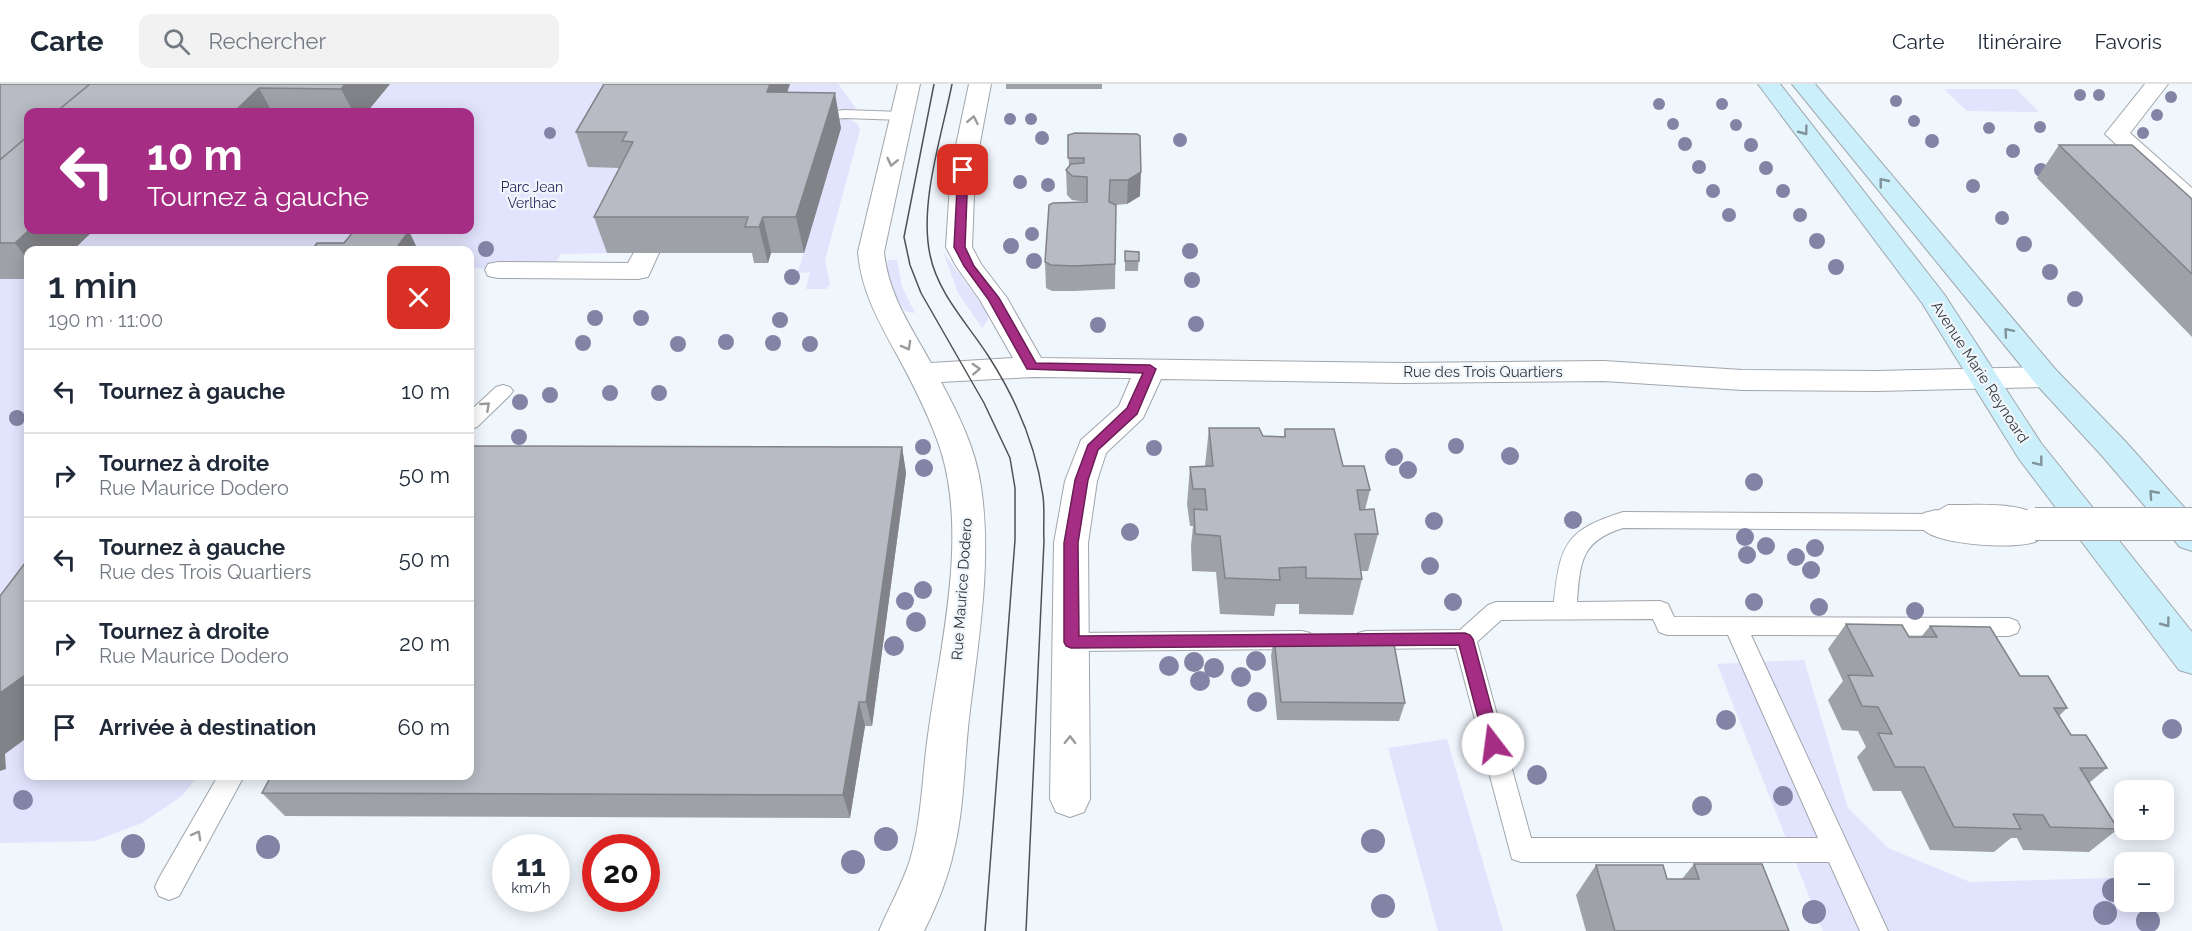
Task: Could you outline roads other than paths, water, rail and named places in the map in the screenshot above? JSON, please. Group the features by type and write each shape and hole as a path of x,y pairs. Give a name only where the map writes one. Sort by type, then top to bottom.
{"main road":[{"name":"Avenue Marie Reynoard","path":"1769,84 1934,300 2030,451 2192,659"},
{"path":"1803,84 2046,377 2114,449 2192,538"}],"street":[{"name":"Rue Maurice Dodero","path":"901,931 926,875 936,838 962,619 968,546 965,484 949,428 879,297 871,270 871,252 909,84"},
{"path":"2157,84 2117,134 2192,201"},
{"path":"978,86 963,170 959,247 969,266 993,298 1032,367"},
{"path":"498,270 638,271 646,253"},
{"name":"Rue des Trois Quartiers","path":"921,372 1032,367 1401,373 1604,371 1753,380 2046,377"},
{"path":"1070,799 1071,543 1081,480 1092,448 1132,411 1150,369"},
{"path":"1935,522 1957,531 2025,532 2035,524 2192,524"}],"lane":[{"path":"800,128 811,119 828,115 903,116"},
{"path":"474,418 503,391"},
{"path":"1565,610 1571,555 1584,536 1602,525 1623,520 1935,522"},
{"path":"1349,640 1465,639 1496,610 1660,610 1667,626 2008,627"},
{"path":"1736,627 1874,931"},
{"path":"1465,639 1521,849 1837,850"},
{"path":"1071,642 1326,640"},
{"path":"169,886 229,780"}],"tram line":[{"path":"934,84 904,237 910,265 921,293 984,403 1010,458 1015,488 1015,540 985,931"},
{"path":"952,84 929,191 927,235 930,255 947,296 989,357 1016,406 1030,441 1044,502 1026,931"}],"park label":[{"name":"Parc Jean Verlhac","path":"532,196"}]}
